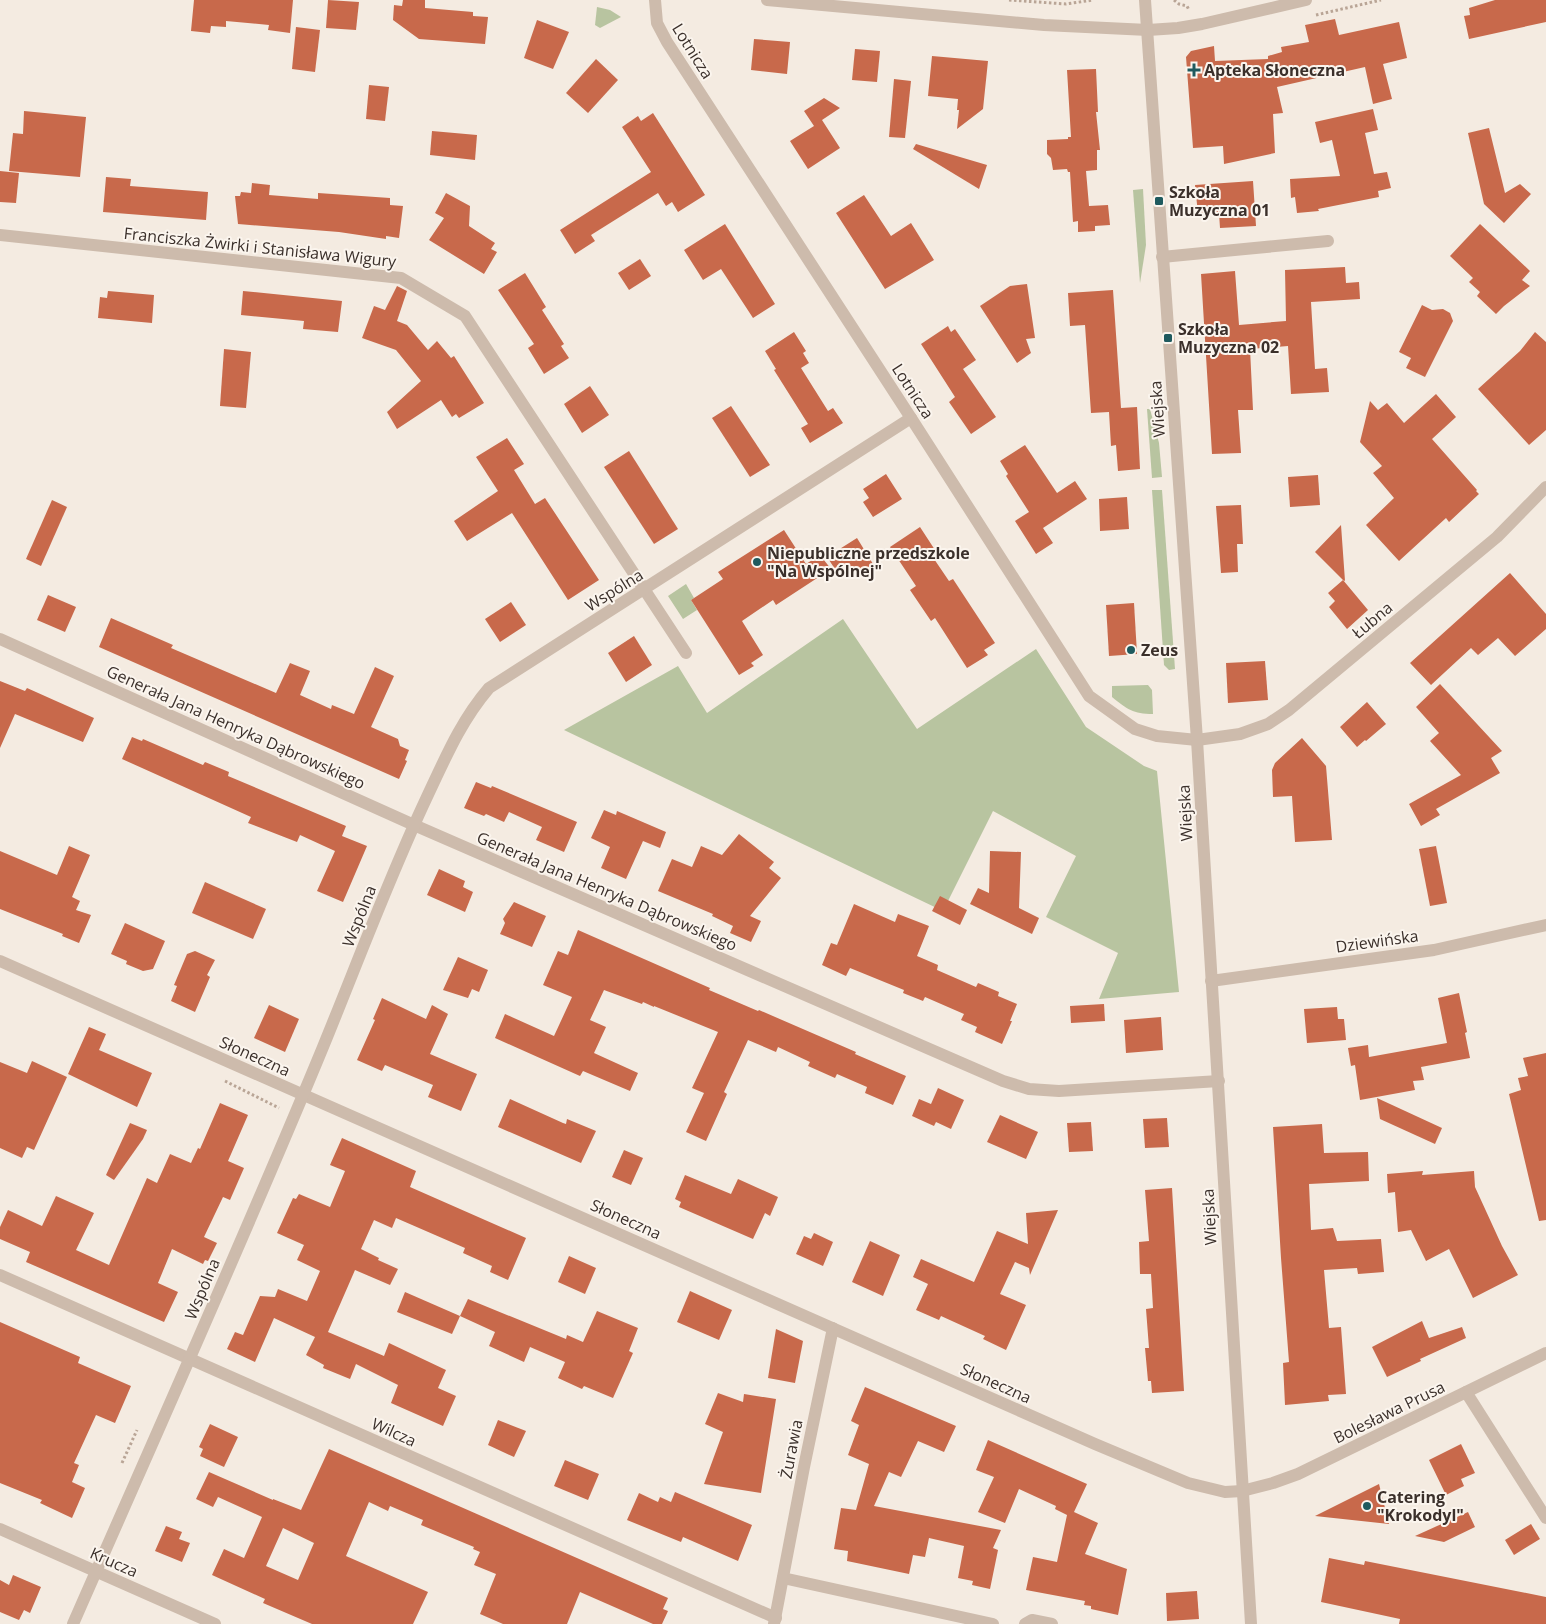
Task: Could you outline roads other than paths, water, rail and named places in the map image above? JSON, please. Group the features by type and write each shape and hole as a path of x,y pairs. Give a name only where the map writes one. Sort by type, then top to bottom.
{"street":[{"name":"Lotnicza","path":"655,0 657,23 667,42 911,418 1088,696 1135,729 1157,736 1197,740"},
{"path":"768,0 1044,25 1148,30 1202,24 1306,0"},
{"name":"Wiejska","path":"1145,0 1197,740 1251,1624"},
{"name":"Franciszka Żwirki i Stanisława Wigury","path":"0,235 401,278 465,316 686,653"},
{"path":"1162,257 1328,241"},
{"name":"Wspólna","path":"73,1624 190,1359 303,1094 414,825 460,727 475,704 489,688 911,418"},
{"name":"Łubna","path":"1197,740 1240,734 1268,724 1289,710 1498,537 1546,487"},
{"name":"Generała Jana Henryka Dąbrowskiego","path":"0,639 414,825 994,1077 1029,1089 1059,1092 1218,1081"},
{"name":"Dziewińska","path":"1211,981 1434,950 1546,925"},
{"name":"Słoneczna","path":"0,961 1166,1475 1188,1483 1225,1492 1242,1491"},
{"name":"Wilcza","path":"0,1275 775,1621"},
{"name":"Żurawia","path":"775,1621 833,1328"},
{"name":"Bolesława Prusa","path":"1242,1491 1273,1484 1298,1474 1546,1353"},
{"path":"1466,1392 1546,1518"},
{"name":"Krucza","path":"0,1529 215,1624"},
{"path":"783,1578 993,1624"},
{"path":"1025,1624 1032,1620 1052,1624"}],"place":[{"name":"Apteka Słoneczna","path":"1194,70"},
{"name":"Szkoła Muzyczna 01","path":"1159,201"},
{"name":"Szkoła Muzyczna 02","path":"1168,338"},
{"name":"Niepubliczne przedszkole \"Na Wspólnej\"","path":"757,562"},
{"name":"Zeus","path":"1131,650"},
{"name":"Catering \"Krokodyl\"","path":"1367,1506"}]}
